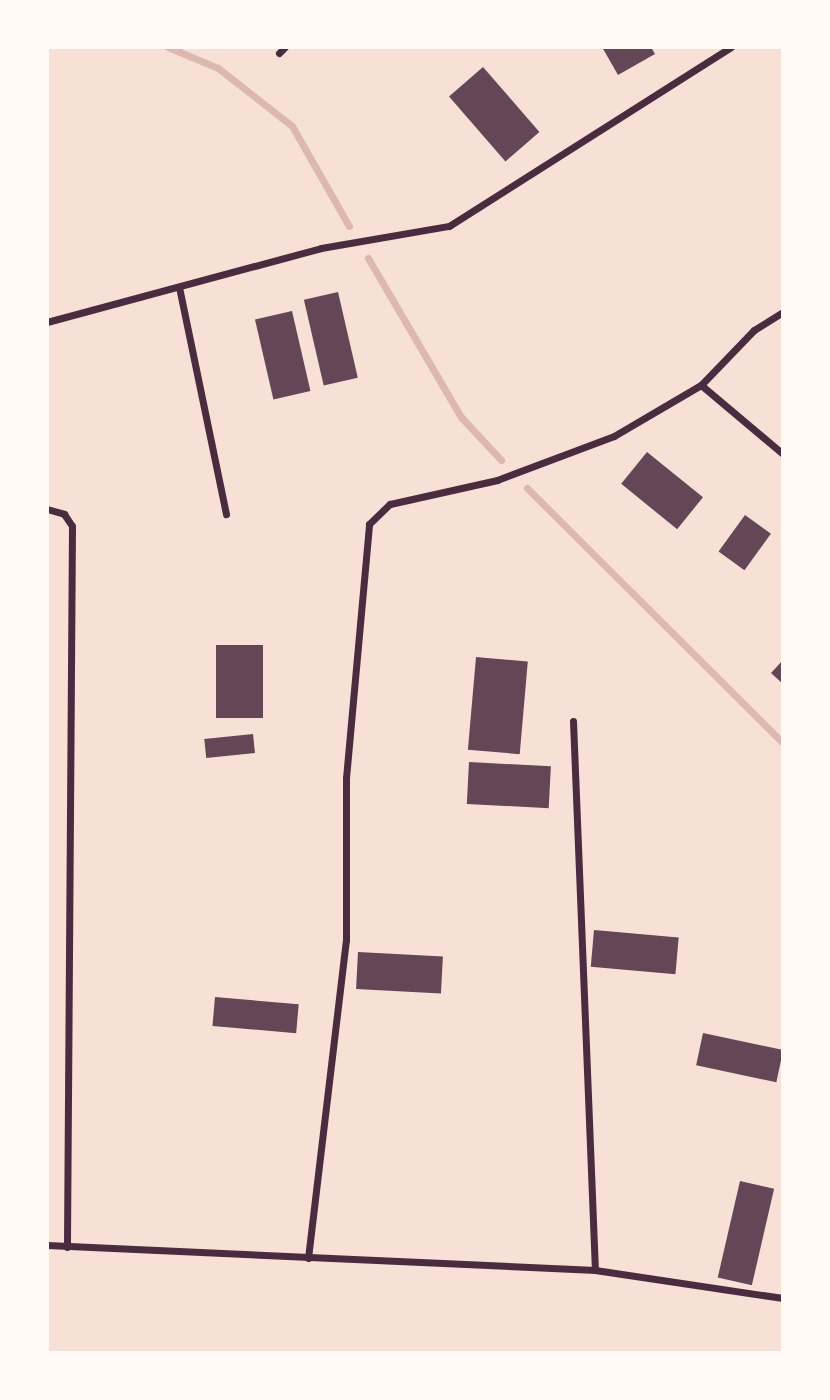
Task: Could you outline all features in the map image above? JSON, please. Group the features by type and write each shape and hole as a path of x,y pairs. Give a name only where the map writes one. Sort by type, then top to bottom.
{"street":[{"path":"47,322 321,248 449,226 731,47"},
{"path":"179,288 226,514"},
{"path":"308,1258 346,940 346,778 369,524 390,504 498,480 614,436 701,385 754,330 783,312"},
{"path":"701,385 783,454"},
{"path":"47,509 64,514 72,526 67,1247"},
{"path":"573,721 595,1270"},
{"path":"47,1245 595,1270 783,1298"}],"building":[{"path":"602,47 651,47 655,54 618,75"},
{"path":"483,67 539,132 505,161 449,97"},
{"path":"338,292 358,378 324,386 304,300"},
{"path":"292,311 310,391 273,399 255,320"},
{"path":"647,452 703,497 677,529 621,484"},
{"path":"745,515 771,534 744,570 719,551"},
{"path":"216,645 263,645 263,718 216,718"},
{"path":"476,657 528,662 520,754 468,750"},
{"path":"783,660 783,684 771,673"},
{"path":"253,734 255,753 206,758 204,739"},
{"path":"469,762 551,766 549,808 467,804"},
{"path":"594,930 679,937 675,974 591,967"},
{"path":"358,952 443,956 441,993 356,989"},
{"path":"215,997 299,1004 296,1033 212,1026"},
{"path":"703,1033 783,1050 776,1082 696,1065"},
{"path":"740,1181 774,1189 752,1285 718,1277"}],"waterway":[{"path":"168,47 218,68 292,126 349,226"},
{"path":"368,258 461,417 501,460"},
{"path":"527,488 783,743"}]}
